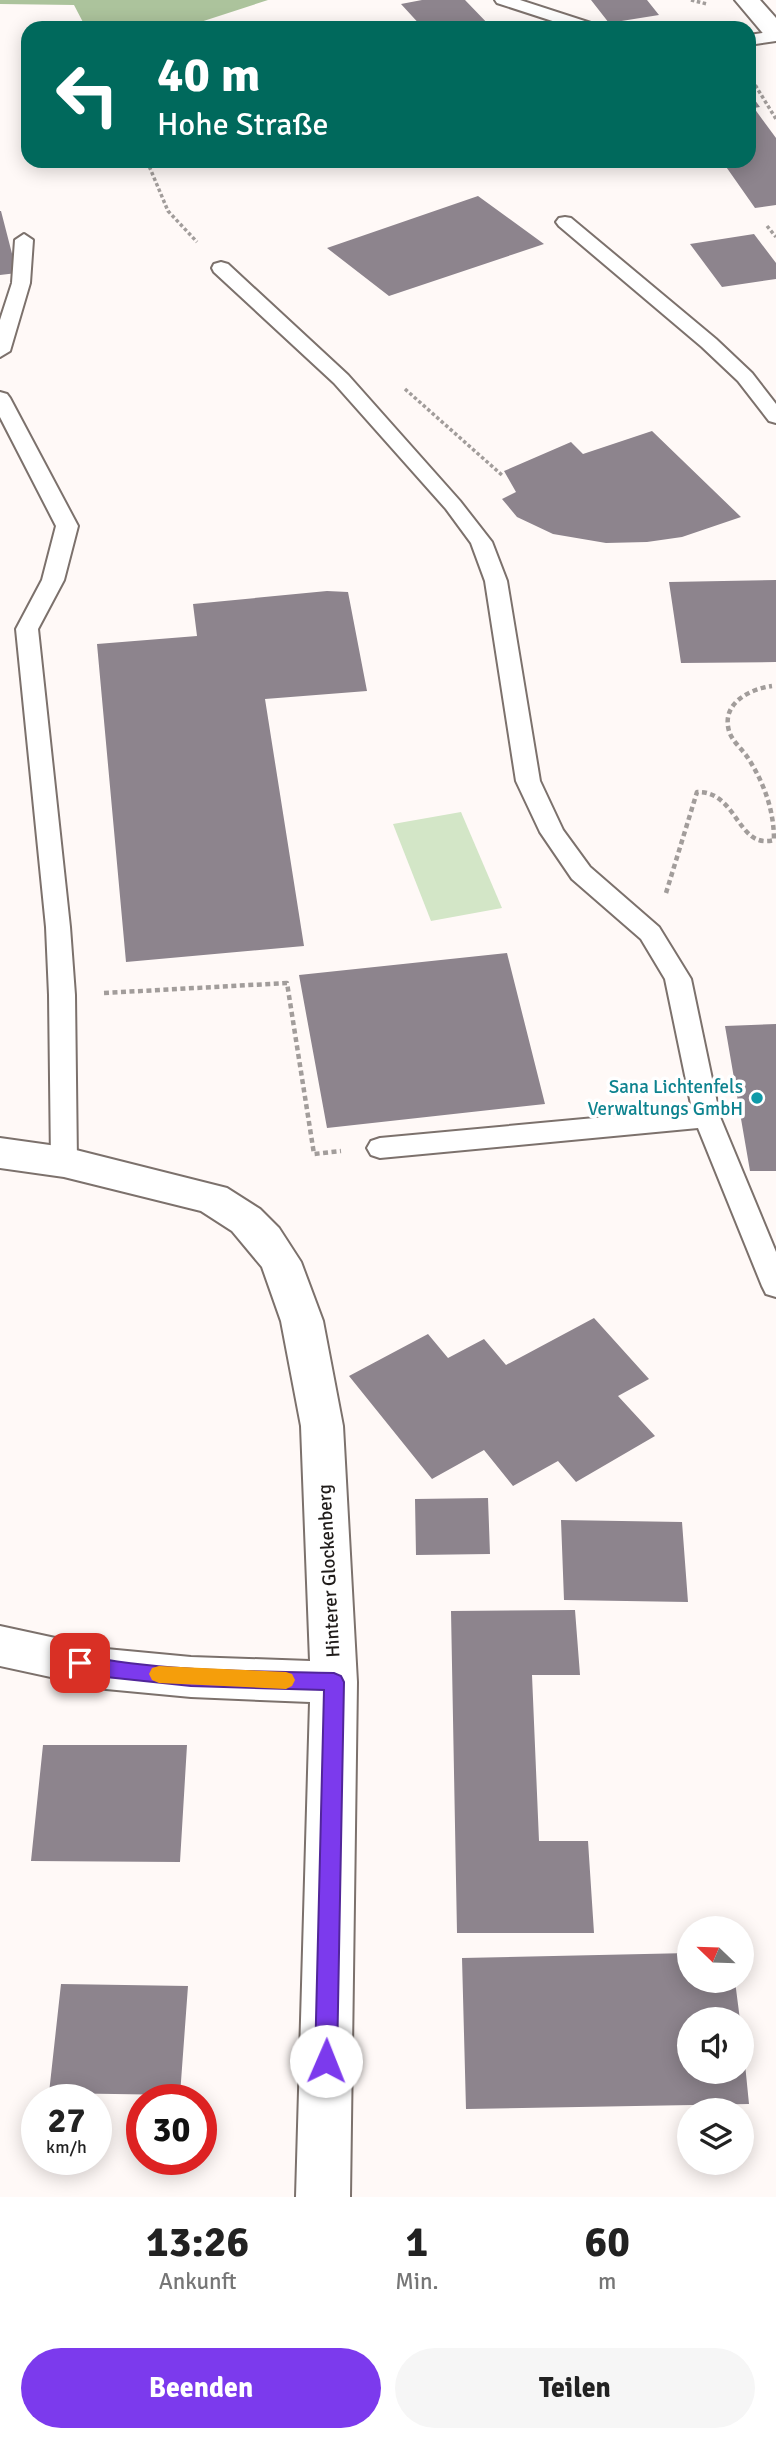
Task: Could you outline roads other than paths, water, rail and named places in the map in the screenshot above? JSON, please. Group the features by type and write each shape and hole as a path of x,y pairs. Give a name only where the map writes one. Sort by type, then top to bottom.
{"street":[{"path":"747,0 776,34"},
{"name":"Hinterer Glockenberg","path":"0,1153 64,1162 213,1199 246,1220 265,1239 281,1262 302,1321 322,1426 334,1682 323,2197"},
{"path":"0,1646 106,1669 191,1677 334,1682"}],"lane":[{"path":"502,0 569,21"},
{"path":"756,38 776,34"},
{"path":"565,222 709,343 745,377 776,417"},
{"path":"0,351 22,283 24,240"},
{"path":"221,268 341,379 453,505 481,542 496,581 528,781 552,832 581,873 650,933 678,979 707,1117 776,1286"},
{"path":"0,398 67,526 53,580 27,629 58,928 62,995 64,1162"},
{"path":"380,1148 707,1117"}],"place":[{"name":"Sana Lichtenfels Verwaltungs GmbH","path":"757,1098"}]}
